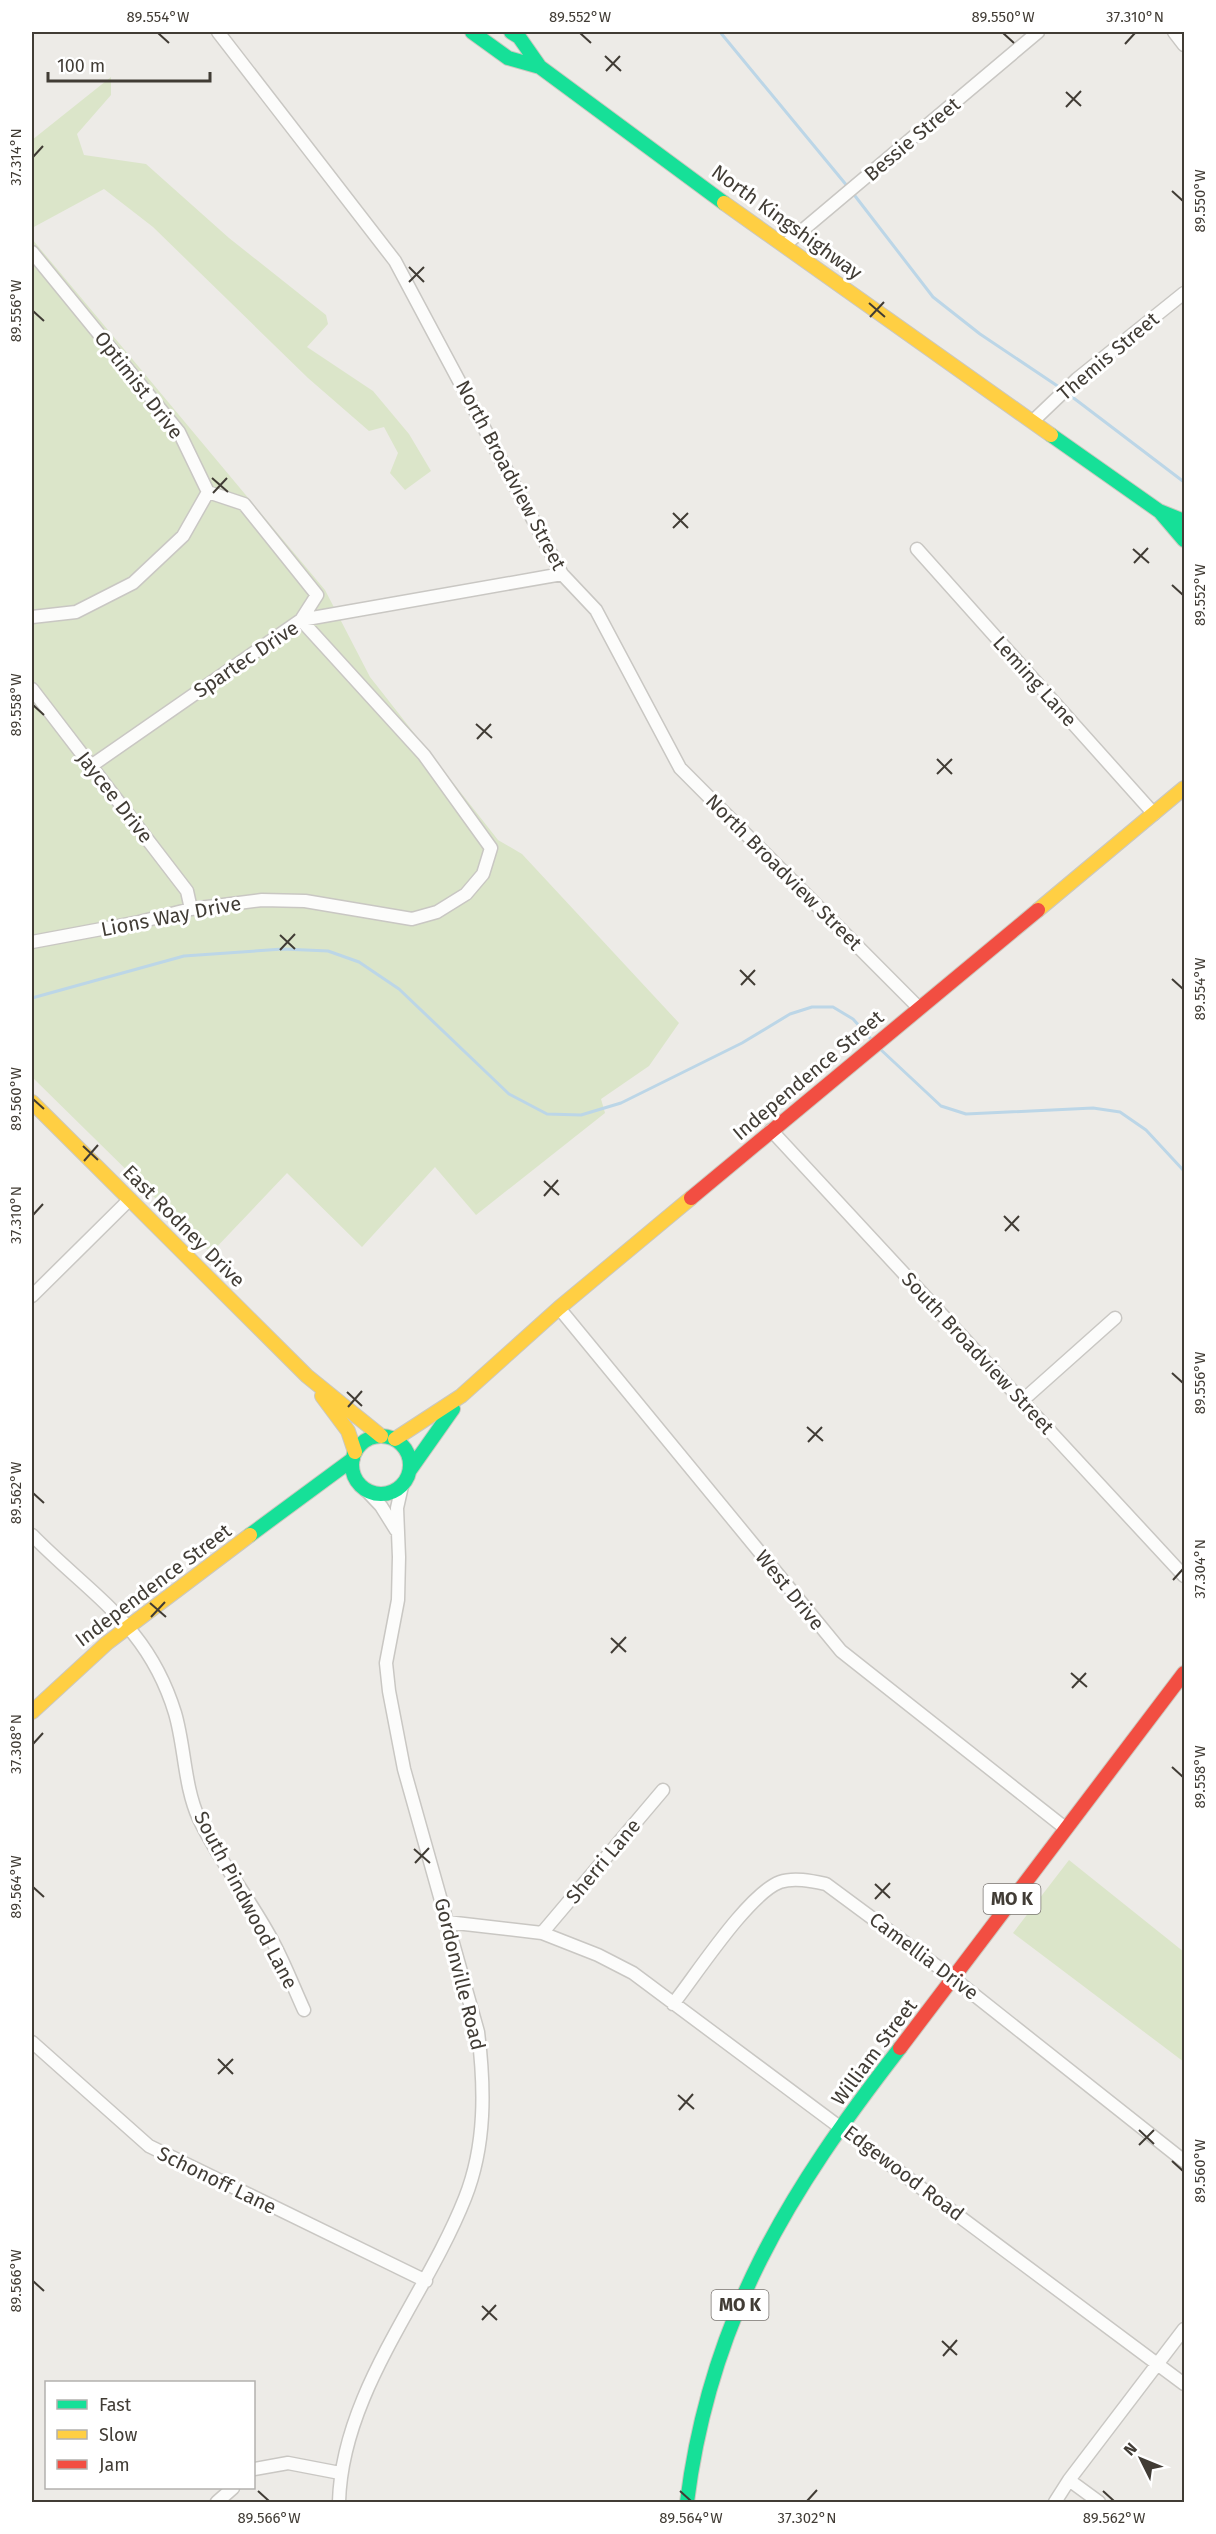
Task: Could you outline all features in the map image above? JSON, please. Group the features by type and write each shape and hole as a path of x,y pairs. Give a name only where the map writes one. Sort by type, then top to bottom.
{"street":[{"name":"North Broadview Street","path":"218,32 395,261 562,573 596,610 680,768 919,1008"},
{"name":"North Kingshighway","path":"472,32 508,58 540,67"},
{"name":"North Kingshighway","path":"511,32 519,38 540,67 785,245 1159,511 1185,540"},
{"name":"Bessie Street","path":"785,245 1038,32"},
{"path":"1174,32 1185,45"},
{"name":"Optimist Drive","path":"32,252 179,432 208,492"},
{"name":"Themis Street","path":"1033,421 1077,379 1185,293"},
{"path":"32,618 76,612 133,582 183,536 208,492 244,504 317,595 301,620"},
{"name":"North Kingshighway","path":"1159,511 1185,521"},
{"name":"Leming Lane","path":"917,549 1154,814"},
{"name":"Spartec Drive","path":"91,766 301,620 562,573"},
{"name":"Lions Way Drive","path":"32,942 139,922 191,909 262,900 305,901 412,918 437,912 466,894 483,874 491,848 424,756 301,620"},
{"name":"Jaycee Drive","path":"32,689 187,891 191,909"},
{"name":"Independence Street","path":"388,1438 425,1424 461,1397 559,1308 857,1058 1185,788"},
{"name":"East Rodney Drive","path":"32,1102 309,1378 388,1438"},
{"name":"South Broadview Street","path":"771,1130 1185,1576"},
{"path":"32,1296 130,1200"},
{"name":"West Drive","path":"559,1308 841,1651 1065,1828"},
{"path":"1023,1400 1115,1318"},
{"name":"East Rodney Drive","path":"309,1378 348,1431 354,1456"},
{"name":"Independence Street","path":"410,1470 461,1397"},
{"path":"388,1438 406,1448 410,1457 410,1470 402,1486 389,1494 379,1495 363,1488 355,1479 354,1456 363,1442 388,1438"},
{"name":"Independence Street","path":"32,1712 128,1624 303,1497 354,1456"},
{"name":"Gordonville Road","path":"339,2502 340,2473 357,2414 372,2378 426,2282 466,2196 482,2127 482,2070 478,2032 404,1769 388,1691 386,1663 398,1600 399,1557 396,1508 402,1486"},
{"name":"Independence Street","path":"303,1497 335,1487 363,1488"},
{"name":"Gordonville Road","path":"363,1488 381,1506 397,1531"},
{"name":"South Pindwood Lane","path":"32,1535 128,1624 145,1646 164,1682 175,1715 185,1770 198,1817 274,1943 304,2010"},
{"name":"William Street","path":"687,2502 690,2476 704,2411 735,2317 771,2235 803,2182 842,2127 1065,1828 1185,1673"},
{"name":"Sherri Lane","path":"542,1933 663,1790"},
{"name":"Camellia Drive","path":"673,2004 753,1900 780,1882 802,1880 826,1884 954,1978 1185,2161"},
{"name":"Edgewood Road","path":"447,1922 542,1933 598,1955 633,1973 1185,2384"},
{"name":"Schonoff Lane","path":"32,2042 130,2131 159,2152 426,2282"},
{"path":"1055,2502 1069,2480 1185,2330"},
{"path":"255,2469 288,2463 340,2473"},
{"path":"1069,2480 1099,2502"},
{"path":"217,2502 231,2489"}],"green space":[{"path":"111,77 111,95 77,134 84,155 146,164 229,238 326,315 328,324 307,347 373,391 409,434 431,471 405,490 390,473 398,453 384,427 369,431 308,378 153,227 104,189 32,228 32,140"},
{"path":"32,239 325,590 370,677 498,840 522,854 679,1023 649,1066 601,1099 605,1113 476,1215 435,1167 362,1247 287,1173 211,1253 32,1077"},
{"path":"1069,1860 1184,1952 1184,2062 1013,1933"}],"waterway":[{"path":"720,32 848,187"},
{"path":"852,192 933,297 980,334 1062,389"},
{"path":"1067,393 1184,482"},
{"path":"32,998 184,956 283,949 328,951 359,962 399,989 509,1094 547,1114 581,1115 621,1103 742,1043 790,1014 812,1007 833,1007 853,1019 871,1039"},
{"path":"879,1048 941,1106 966,1114 1093,1108 1120,1112 1146,1130 1184,1171"}],"traffic: fast":[{"path":"472,32 508,58 540,67"},
{"path":"511,32 519,37 540,67 724,203"},
{"path":"1051,435 1159,511 1184,521"},
{"path":"1161,513 1184,540"},
{"path":"410,1470 453,1409"},
{"path":"375,1436 387,1436 402,1444 410,1459 410,1465 410,1471 402,1486 387,1494 375,1494 360,1486 352,1471 352,1459 360,1444 375,1436"},
{"path":"250,1535 353,1459"},
{"path":"687,2502 698,2436 714,2374 735,2315 760,2260 823,2153 900,2048"}],"traffic: slow":[{"path":"724,203 1051,435"},
{"path":"1038,910 1184,788"},
{"path":"32,1102 307,1376 381,1436"},
{"path":"395,1439 461,1396 559,1308 691,1198"},
{"path":"322,1396 348,1431 355,1452"},
{"path":"32,1712 107,1643 250,1535"}],"traffic: jam":[{"path":"691,1198 1038,910"},
{"path":"900,2048 1184,1673"}]}
